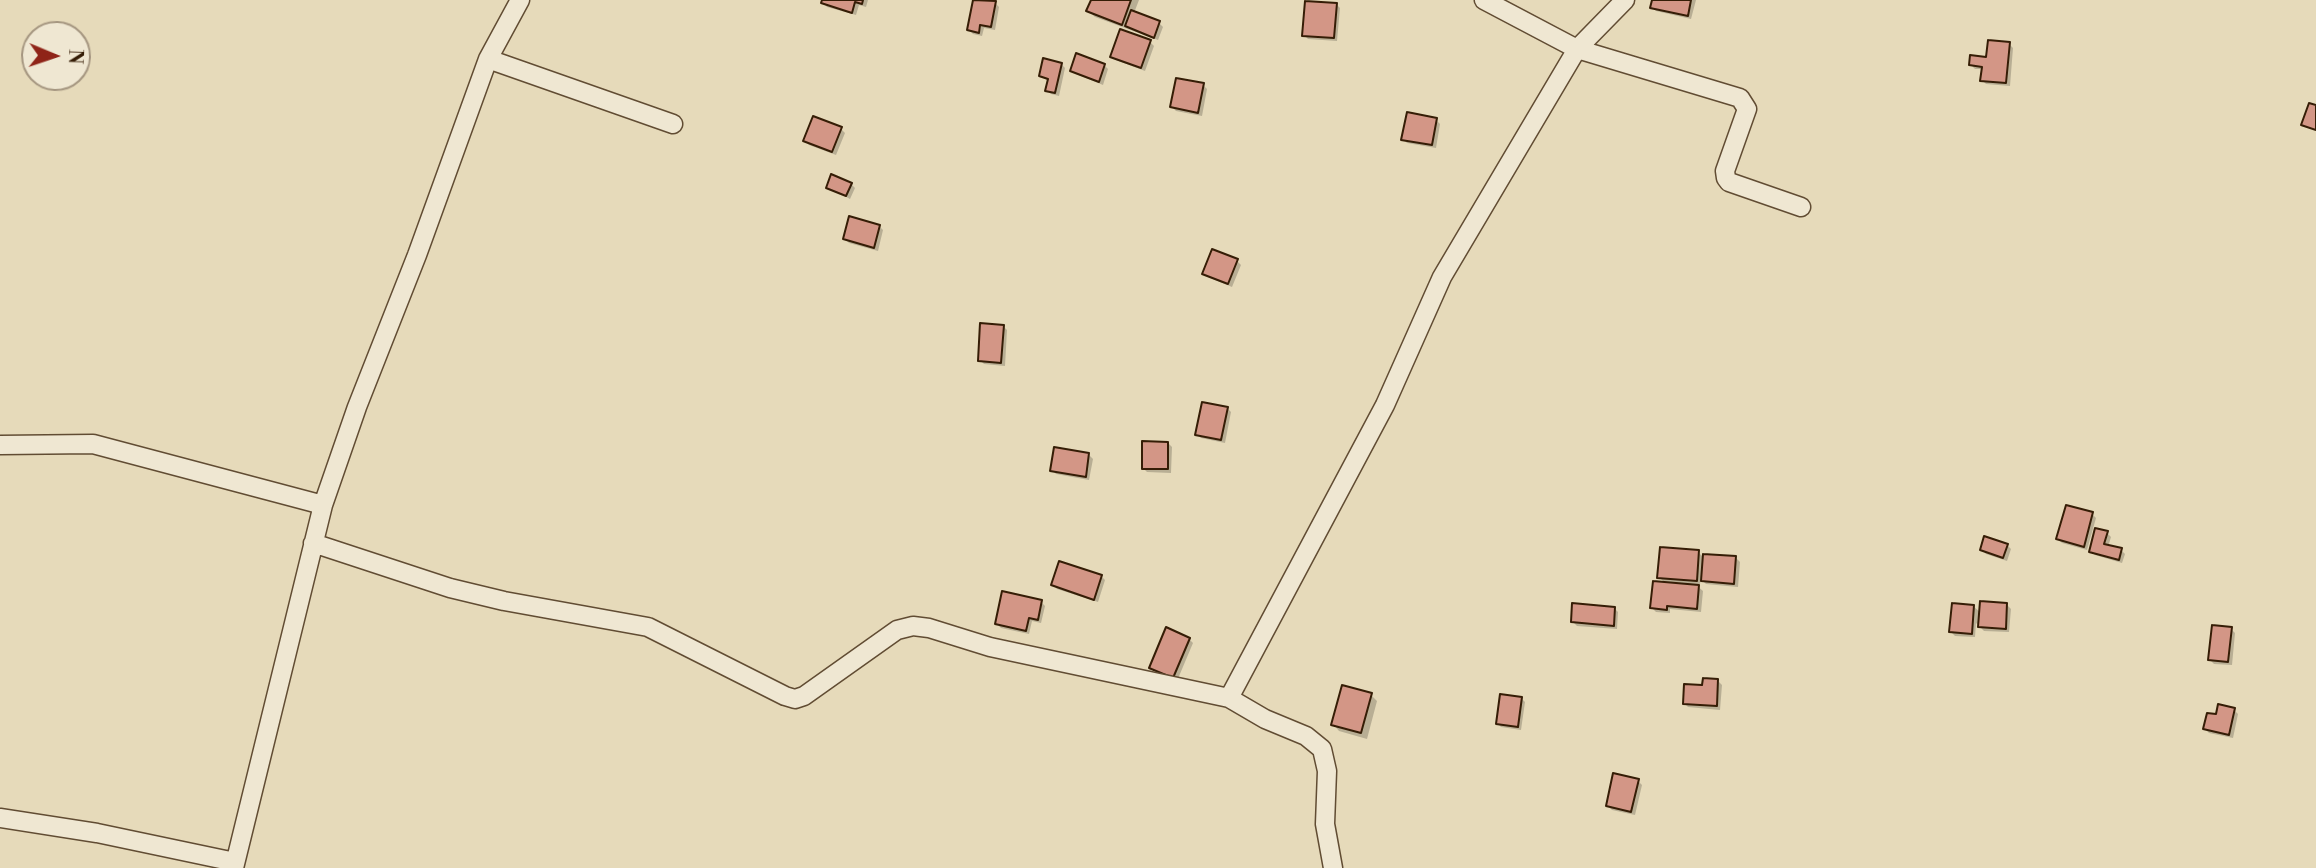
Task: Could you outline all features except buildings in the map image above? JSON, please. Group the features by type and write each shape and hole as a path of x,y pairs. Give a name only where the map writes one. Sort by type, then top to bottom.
{"street":[{"path":"0,818 97,833 235,865 323,505 357,407 417,255 488,59 520,0"},
{"path":"1485,0 1577,49 1740,98 1747,109 1725,171 1726,178 1729,182 1801,207"},
{"path":"1229,698 1385,405 1442,277 1577,49 1625,0"},
{"path":"488,59 673,124"},
{"path":"0,445 93,444 323,505"},
{"path":"313,543 450,588 504,601 648,627 794,699 804,696 897,630 913,626 929,628 990,647 1229,698 1265,719 1306,736 1322,749 1327,771 1325,824 1333,868"}]}
